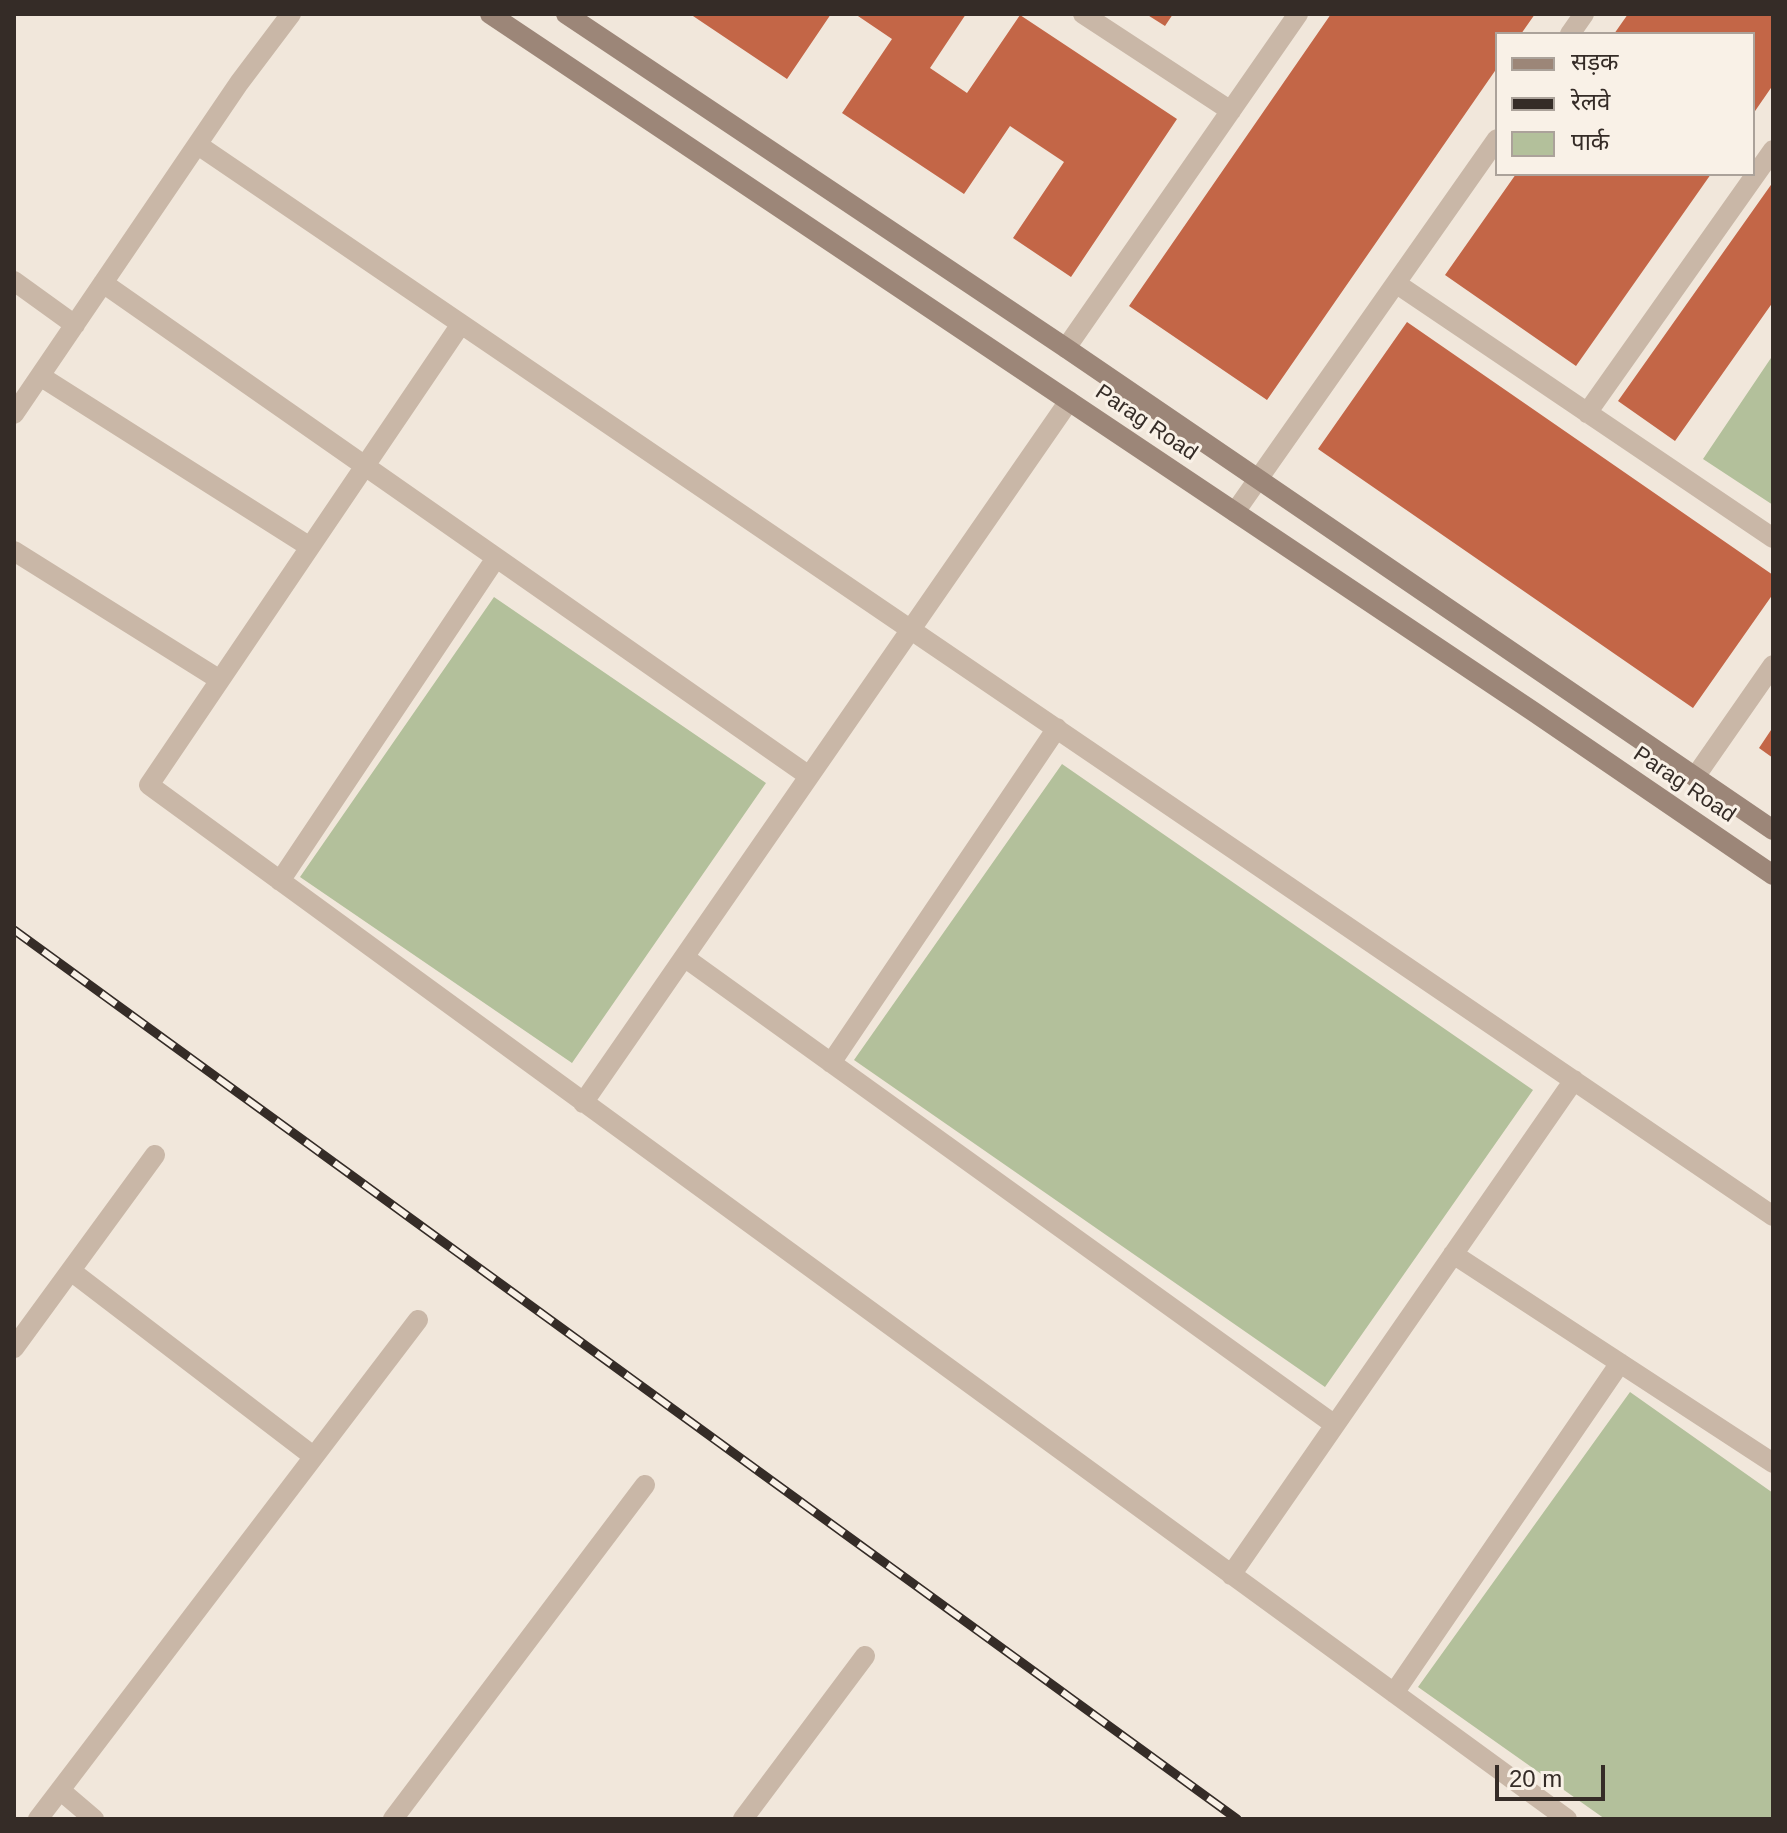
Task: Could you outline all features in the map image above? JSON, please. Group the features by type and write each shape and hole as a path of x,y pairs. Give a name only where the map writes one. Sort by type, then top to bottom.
{"street":[{"path":"14,414 291,14"},
{"name":"Parag Road","path":"490,14 1773,875"},
{"name":"Parag Road","path":"566,14 1066,348 1773,830"},
{"path":"1083,14 1231,111"},
{"path":"1066,348 1298,14"},
{"path":"1571,32 1584,14"},
{"path":"1235,512 1495,142"},
{"path":"198,145 1773,1216"},
{"path":"1755,175 1773,150"},
{"path":"1587,413 1755,176"},
{"path":"14,281 75,325"},
{"path":"103,283 809,776"},
{"path":"1397,284 1773,538"},
{"path":"461,324 149,785 1567,1819"},
{"path":"40,376 310,547"},
{"path":"583,1103 1069,401"},
{"path":"14,551 220,680"},
{"path":"280,881 496,558"},
{"path":"1695,777 1773,665"},
{"path":"831,1063 1057,728"},
{"path":"684,957 1335,1425"},
{"path":"1231,1575 1574,1080"},
{"path":"14,1348 155,1155"},
{"path":"1453,1254 1773,1463"},
{"path":"71,1271 313,1456"},
{"path":"38,1819 418,1320"},
{"path":"1394,1693 1620,1363"},
{"path":"393,1819 645,1485"},
{"path":"743,1819 865,1656"},
{"path":"60,1790 94,1819"}],"green space":[{"path":"1773,355 1773,505 1703,459"},
{"path":"494,597 766,783 572,1063 300,877"},
{"path":"1062,764 1533,1090 1325,1387 854,1060"},
{"path":"1630,1392 1773,1493 1773,1819 1605,1819 1418,1687"}],"building":[{"path":"690,14 831,14 787,79"},
{"path":"855,14 966,14 930,68 967,93 1020,15 1177,119 1071,277 1013,238 1064,162 1010,126 964,194 842,113 892,39"},
{"path":"1146,14 1173,14 1165,26"},
{"path":"1331,14 1535,14 1522,32 1495,32 1495,71 1267,400 1129,306"},
{"path":"1628,14 1773,14 1773,85 1755,111 1755,32 1615,32"},
{"path":"1515,176 1710,176 1576,366 1445,275"},
{"path":"1773,182 1773,302 1675,441 1618,401"},
{"path":"1407,322 1773,575 1773,594 1693,708 1318,449"},
{"path":"1773,727 1773,758 1759,748"}],"railway":[{"path":"14,930 1237,1819"}]}
